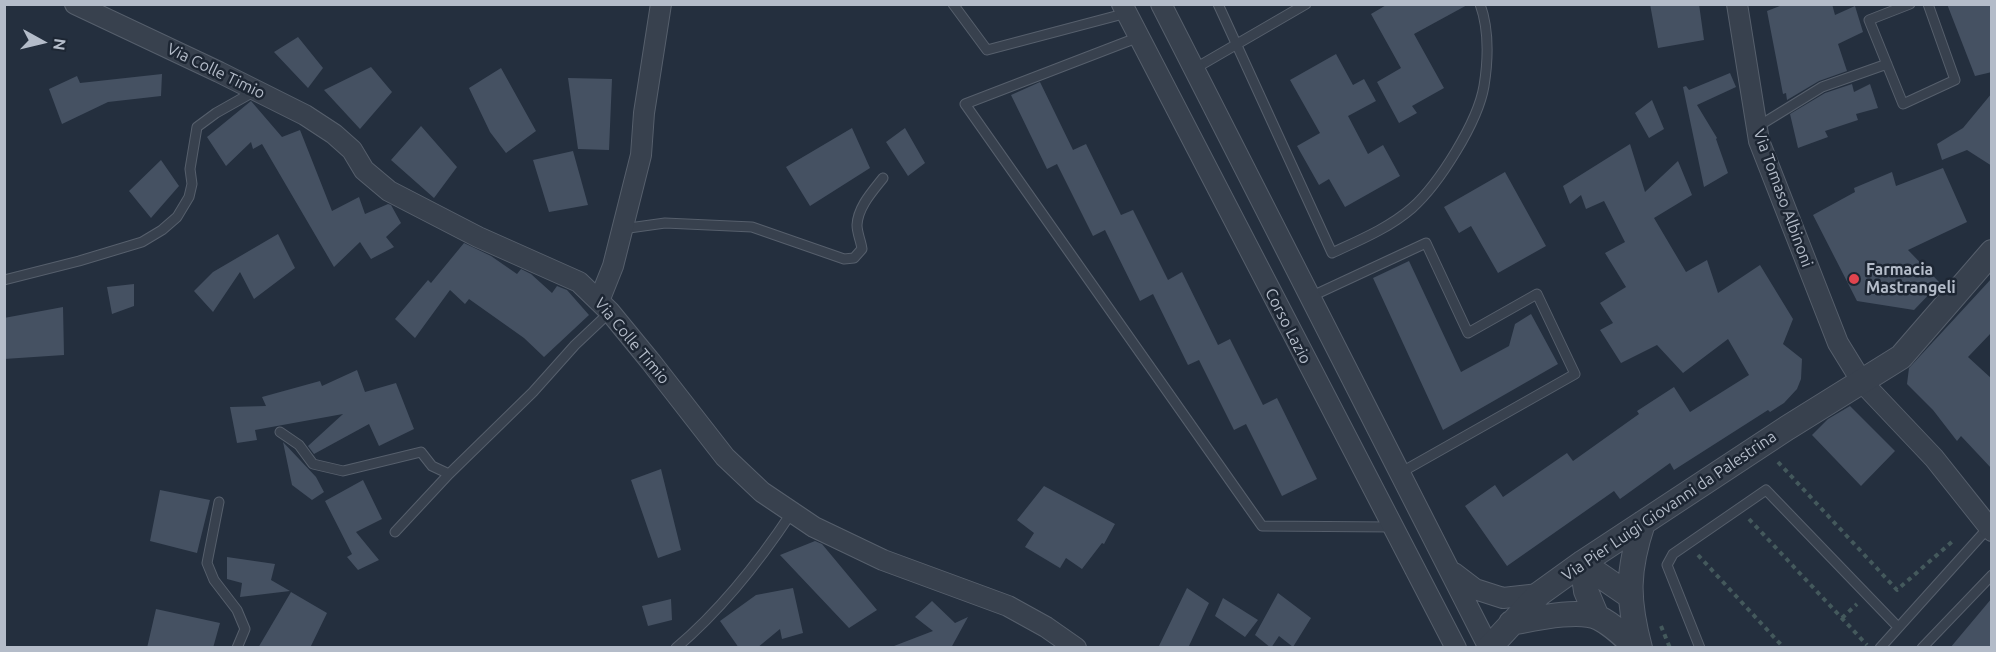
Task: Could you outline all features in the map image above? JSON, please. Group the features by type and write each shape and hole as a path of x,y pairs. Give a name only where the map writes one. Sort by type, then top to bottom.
{"street":[{"name":"Via Colle Timio","path":"75,4 305,115 334,134 352,150 364,170 389,191 478,237 579,282 604,307 651,362 725,457 762,492 792,512 814,526 883,560 1008,606 1046,627 1076,648"},
{"path":"604,307 641,155 644,113 661,4"},
{"name":"Corso Lazio","path":"1161,4 1489,648"},
{"name":"Via Tomaso Albinoni","path":"1737,4 1759,141 1838,343 1862,382 1934,458 1986,525"},
{"name":"Corso Lazio","path":"1124,9 1456,648"},
{"name":"Via Pier Luigi Giovanni da Palestrina","path":"1489,648 1539,594 1582,563 1777,434 1901,357 1992,252"},
{"path":"1638,648 1630,596 1630,575 1634,549 1643,523"},
{"path":"1582,563 1630,596"},
{"path":"1582,563 1586,591 1597,617"},
{"name":"Corso Lazio","path":"1449,569 1475,589 1503,598 1539,594"},
{"path":"1511,623 1568,614 1597,617 1618,630 1638,648"}],"lane":[{"path":"953,4 987,50 1124,9"},
{"path":"1218,4 1332,253 1379,231 1411,208 1434,185 1459,146 1484,88 1485,17 1480,4"},
{"path":"1194,69 1306,4"},
{"path":"1910,4 1869,20 1903,104 1955,80 1928,4"},
{"path":"1138,37 965,104 1262,526 1392,527"},
{"path":"1756,127 1822,87 1887,64"},
{"path":"4,280 142,242 162,230 177,217 189,197 192,184 190,170 197,127 256,90"},
{"path":"622,229 666,223 752,226 843,259 854,258 862,249 857,228 859,215 869,195 883,178"},
{"path":"1310,297 1426,243 1468,333 1538,294 1575,374 1401,473"},
{"path":"395,532 449,474 532,392 575,345 604,307"},
{"path":"280,432 299,445 313,464 343,471 421,452 432,466 449,474"},
{"path":"1700,648 1667,565 1673,554 1687,543 1766,490 1898,627"},
{"path":"219,502 207,563 214,580 237,610 245,629 237,648"},
{"path":"675,648 698,629 730,595 767,550 792,512"},
{"path":"1881,648 1986,525"},
{"path":"1922,648 1992,575"}],"path":[{"path":"1778,462 1897,590 1986,525"},
{"path":"1739,508 1868,648"},
{"path":"1687,543 1784,648"}],"building":[{"path":"1388,4 1469,4 1414,34 1444,88 1412,106 1417,113 1399,123 1377,82 1401,68 1371,14"},
{"path":"1650,4 1699,4 1704,40 1658,48"},
{"path":"1785,4 1832,4 1835,15 1855,6 1863,32 1838,44 1847,71 1819,81 1787,100 1786,93 1783,94 1767,11"},
{"path":"1947,4 1992,4 1992,72 1975,76"},
{"path":"298,37 323,68 308,88 274,52"},
{"path":"1336,54 1353,85 1364,79 1376,101 1348,116 1368,154 1383,145 1400,176 1345,207 1329,179 1319,185 1297,146 1320,133 1290,80"},
{"path":"371,67 392,92 360,129 324,90"},
{"path":"501,68 536,131 506,153 490,132 469,88"},
{"path":"1730,73 1736,87 1697,105 1717,138 1728,173 1704,187 1683,87 1686,86 1689,90"},
{"path":"162,74 161,96 108,102 62,124 49,89 77,76 80,83"},
{"path":"568,78 612,79 609,150 578,149"},
{"path":"1040,82 1073,150 1086,144 1121,215 1133,210 1168,280 1182,272 1218,345 1230,339 1263,405 1277,398 1317,479 1282,496 1246,424 1234,430 1199,360 1188,365 1153,294 1140,301 1105,230 1093,236 1057,164 1047,169 1011,95"},
{"path":"1852,84 1854,92 1870,84 1878,108 1856,114 1858,120 1825,131 1828,137 1798,148 1790,114 1825,93"},
{"path":"1992,93 1992,166 1967,150 1942,160 1937,144 1963,128"},
{"path":"1652,100 1664,129 1649,138 1635,113"},
{"path":"251,101 282,137 300,130 332,211 359,197 365,214 388,204 391,205 401,223 386,237 394,247 371,259 360,242 334,267 262,144 253,149 251,142 226,166 207,137"},
{"path":"421,126 457,167 434,198 391,160"},
{"path":"852,128 870,168 810,206 786,167"},
{"path":"905,128 925,163 908,176 886,142"},
{"path":"1630,144 1645,192 1678,161 1692,195 1654,218 1686,272 1707,260 1718,293 1760,265 1793,319 1783,344 1802,359 1801,379 1797,389 1784,403 1770,412 1768,410 1674,470 1670,463 1620,499 1614,491 1507,566 1465,506 1495,485 1503,497 1567,453 1573,461 1639,414 1637,411 1674,387 1690,412 1749,375 1728,339 1683,373 1657,345 1621,363 1600,330 1613,323 1600,303 1626,287 1605,253 1625,242 1604,201 1586,209 1581,195 1570,204 1563,186"},
{"path":"573,151 588,205 549,212 533,160"},
{"path":"161,160 179,186 151,218 129,191"},
{"path":"1943,168 1967,222 1908,250 1940,283 1914,310 1857,301 1813,215 1855,192 1854,188 1892,172 1896,186"},
{"path":"1505,172 1546,246 1498,273 1471,226 1459,233 1444,207"},
{"path":"278,234 295,268 254,299 240,272 213,312 194,291 213,272"},
{"path":"464,243 491,256 517,274 521,269 531,274 552,293 557,286 567,290 589,315 544,357 524,338 469,299 465,304 450,290 415,338 395,319 428,280 431,283"},
{"path":"1409,261 1461,372 1509,346 1515,324 1531,314 1558,364 1443,430 1373,278"},
{"path":"1992,278 1992,332 1968,357 1992,379 1992,469 1961,436 1957,441 1933,410 1907,384 1909,368"},
{"path":"134,284 134,306 112,314 107,287"},
{"path":"63,307 64,355 4,359 4,318"},
{"path":"357,370 365,392 396,383 414,429 379,446 369,424 314,454 308,446 343,414 255,430 257,440 237,443 230,407 266,406 262,397 320,381 322,386"},
{"path":"1850,406 1895,451 1861,486 1812,435 1828,419"},
{"path":"283,442 316,477 324,492 312,500 292,485"},
{"path":"661,469 681,550 658,558 631,480"},
{"path":"363,480 382,519 356,532 379,560 358,570 347,557 352,554 325,501"},
{"path":"1044,486 1115,524 1104,544 1102,543 1082,569 1066,558 1060,568 1025,547 1034,533 1017,520"},
{"path":"160,490 210,500 197,553 150,541"},
{"path":"815,541 822,544 877,610 849,628 780,555"},
{"path":"227,557 275,564 271,580 290,591 240,597 242,583 227,579"},
{"path":"793,588 803,633 782,639 780,629 757,648 739,648 720,621 756,595"},
{"path":"1187,588 1209,603 1188,648 1158,648"},
{"path":"291,592 327,613 310,648 258,648"},
{"path":"1278,593 1311,618 1293,647 1279,636 1271,648 1255,635"},
{"path":"1223,598 1258,620 1245,637 1215,616"},
{"path":"1992,598 1992,648 1950,648"},
{"path":"671,599 672,620 648,626 642,606"},
{"path":"932,601 955,623 968,617 951,648 894,648 894,646 933,631 915,617"},
{"path":"156,609 220,623 213,648 147,648"}],"place":[{"name":"Farmacia Mastrangeli","path":"1854,279"}]}
